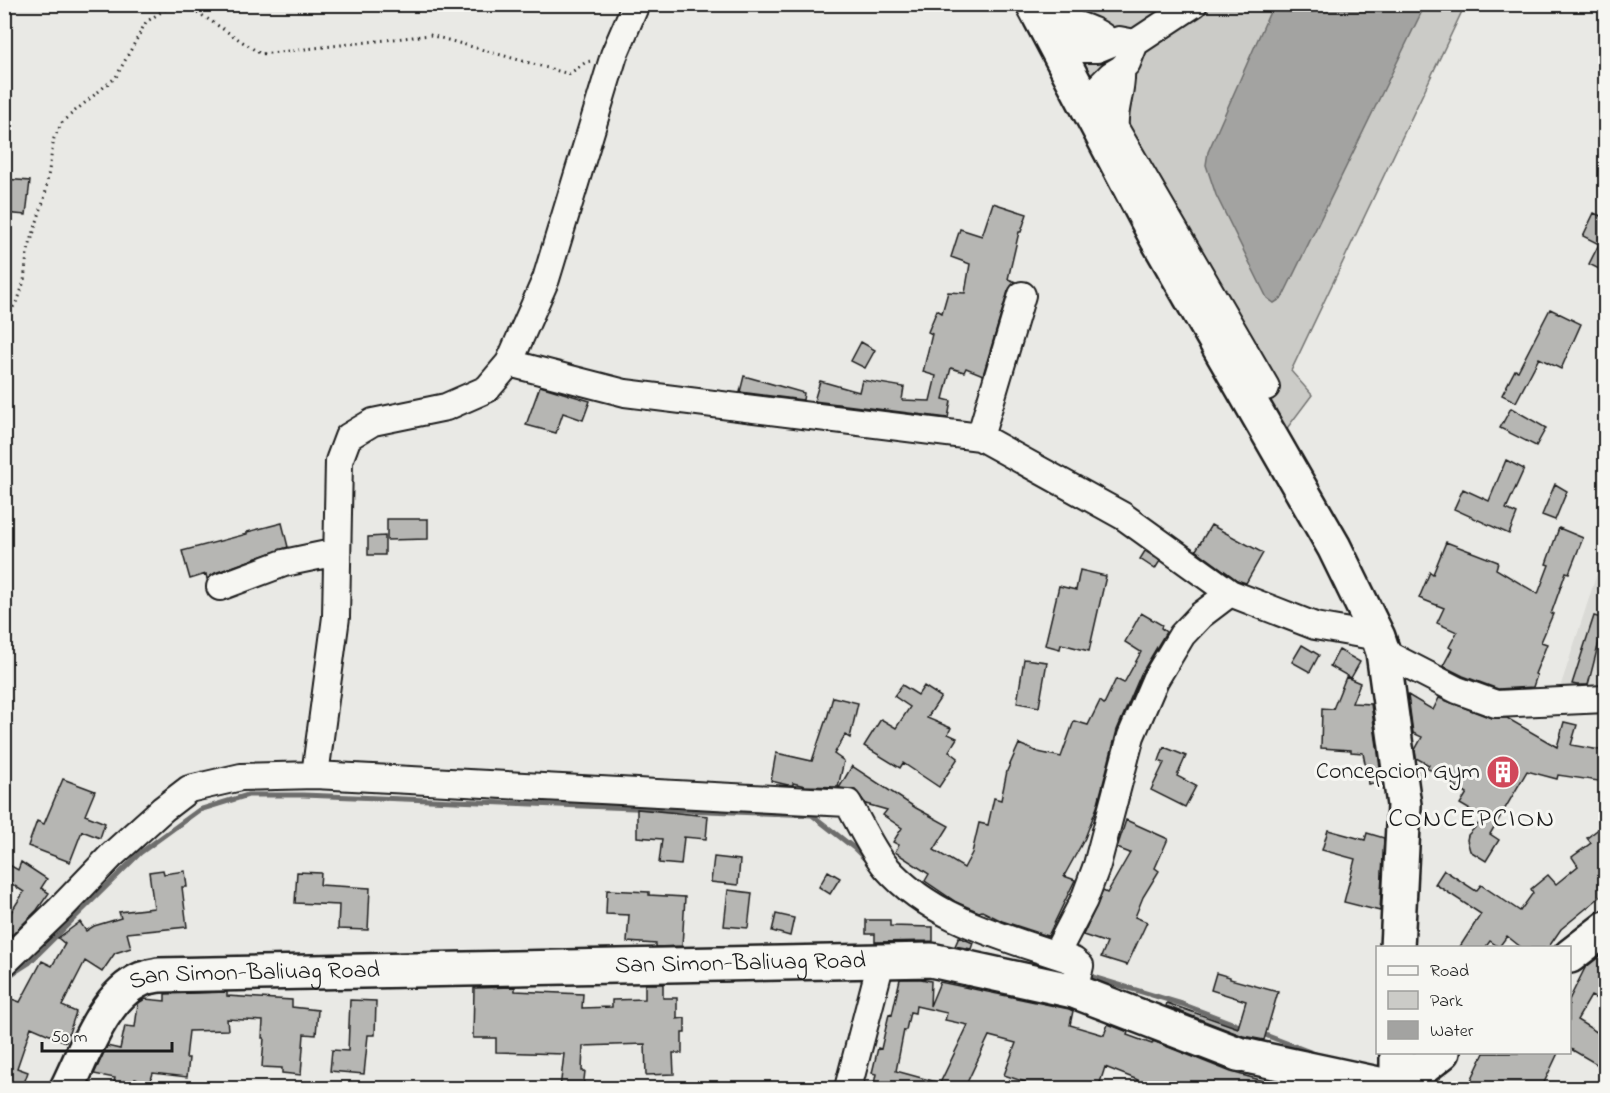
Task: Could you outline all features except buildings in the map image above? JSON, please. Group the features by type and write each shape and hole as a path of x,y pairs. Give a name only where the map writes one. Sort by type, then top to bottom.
{"main road":[{"path":"1033,4 1157,239 1334,547 1381,645 1404,805 1397,946"},
{"path":"1571,954 1605,928"},
{"name":"San Simon-Baliuag Road","path":"67,1089 107,1009 122,993 141,980 159,975 932,960 1077,979 1238,1054 1397,1088"},
{"path":"1397,1054 1397,1088"},
{"path":"1397,1088 1442,1054"}],"street":[{"path":"315,775 336,617 339,461 348,437 374,422 446,407 487,389 509,363 546,279 614,55 636,4"},
{"path":"1047,4 1052,12 1067,22 1105,37 1110,42"},
{"path":"1089,109 1097,89 1127,63 1135,43 1194,4"},
{"path":"1051,38 1076,49 1097,49 1119,40 1135,43"},
{"path":"1121,69 1123,82 1114,119 1115,128 1266,387"},
{"path":"980,437 1022,295"},
{"path":"509,363 625,393 980,437 1123,516 1230,593 1315,626 1381,645 1457,690 1496,704 1605,699"},
{"path":"220,587 284,563 337,552"},
{"path":"1056,954 1084,900 1097,865 1131,736 1155,680 1182,635 1201,615 1230,593"},
{"path":"4,963 112,855 189,789 241,777 315,775 848,803 885,866 919,898 975,928 1074,961 1077,979"},
{"path":"848,1089 881,962"}],"path":[{"path":"4,323 19,297 24,281 27,254 45,196 54,138 63,122 116,77 147,22 172,5 191,8 261,54 430,35 569,74 586,62 614,55"}],"shaded area":[{"path":"1605,549 1605,695 1557,697"}],"green space":[{"path":"1043,5 1465,5 1291,371 1312,395 1285,431"}],"water":[{"path":"1273,5 1425,5 1282,298 1274,303 1267,298 1216,195 1206,165 1208,152"}],"waterway":[{"path":"4,979 29,963 140,853 199,810 248,795 303,795 812,815 854,848 869,863"},
{"path":"1086,975 1182,1004 1245,1028"},
{"path":"1260,1033 1318,1055"}],"place":[{"name":"Concepcion Gym","path":"1503,772"}],"district":[{"name":"CONCEPCION","path":"1472,819"}]}
